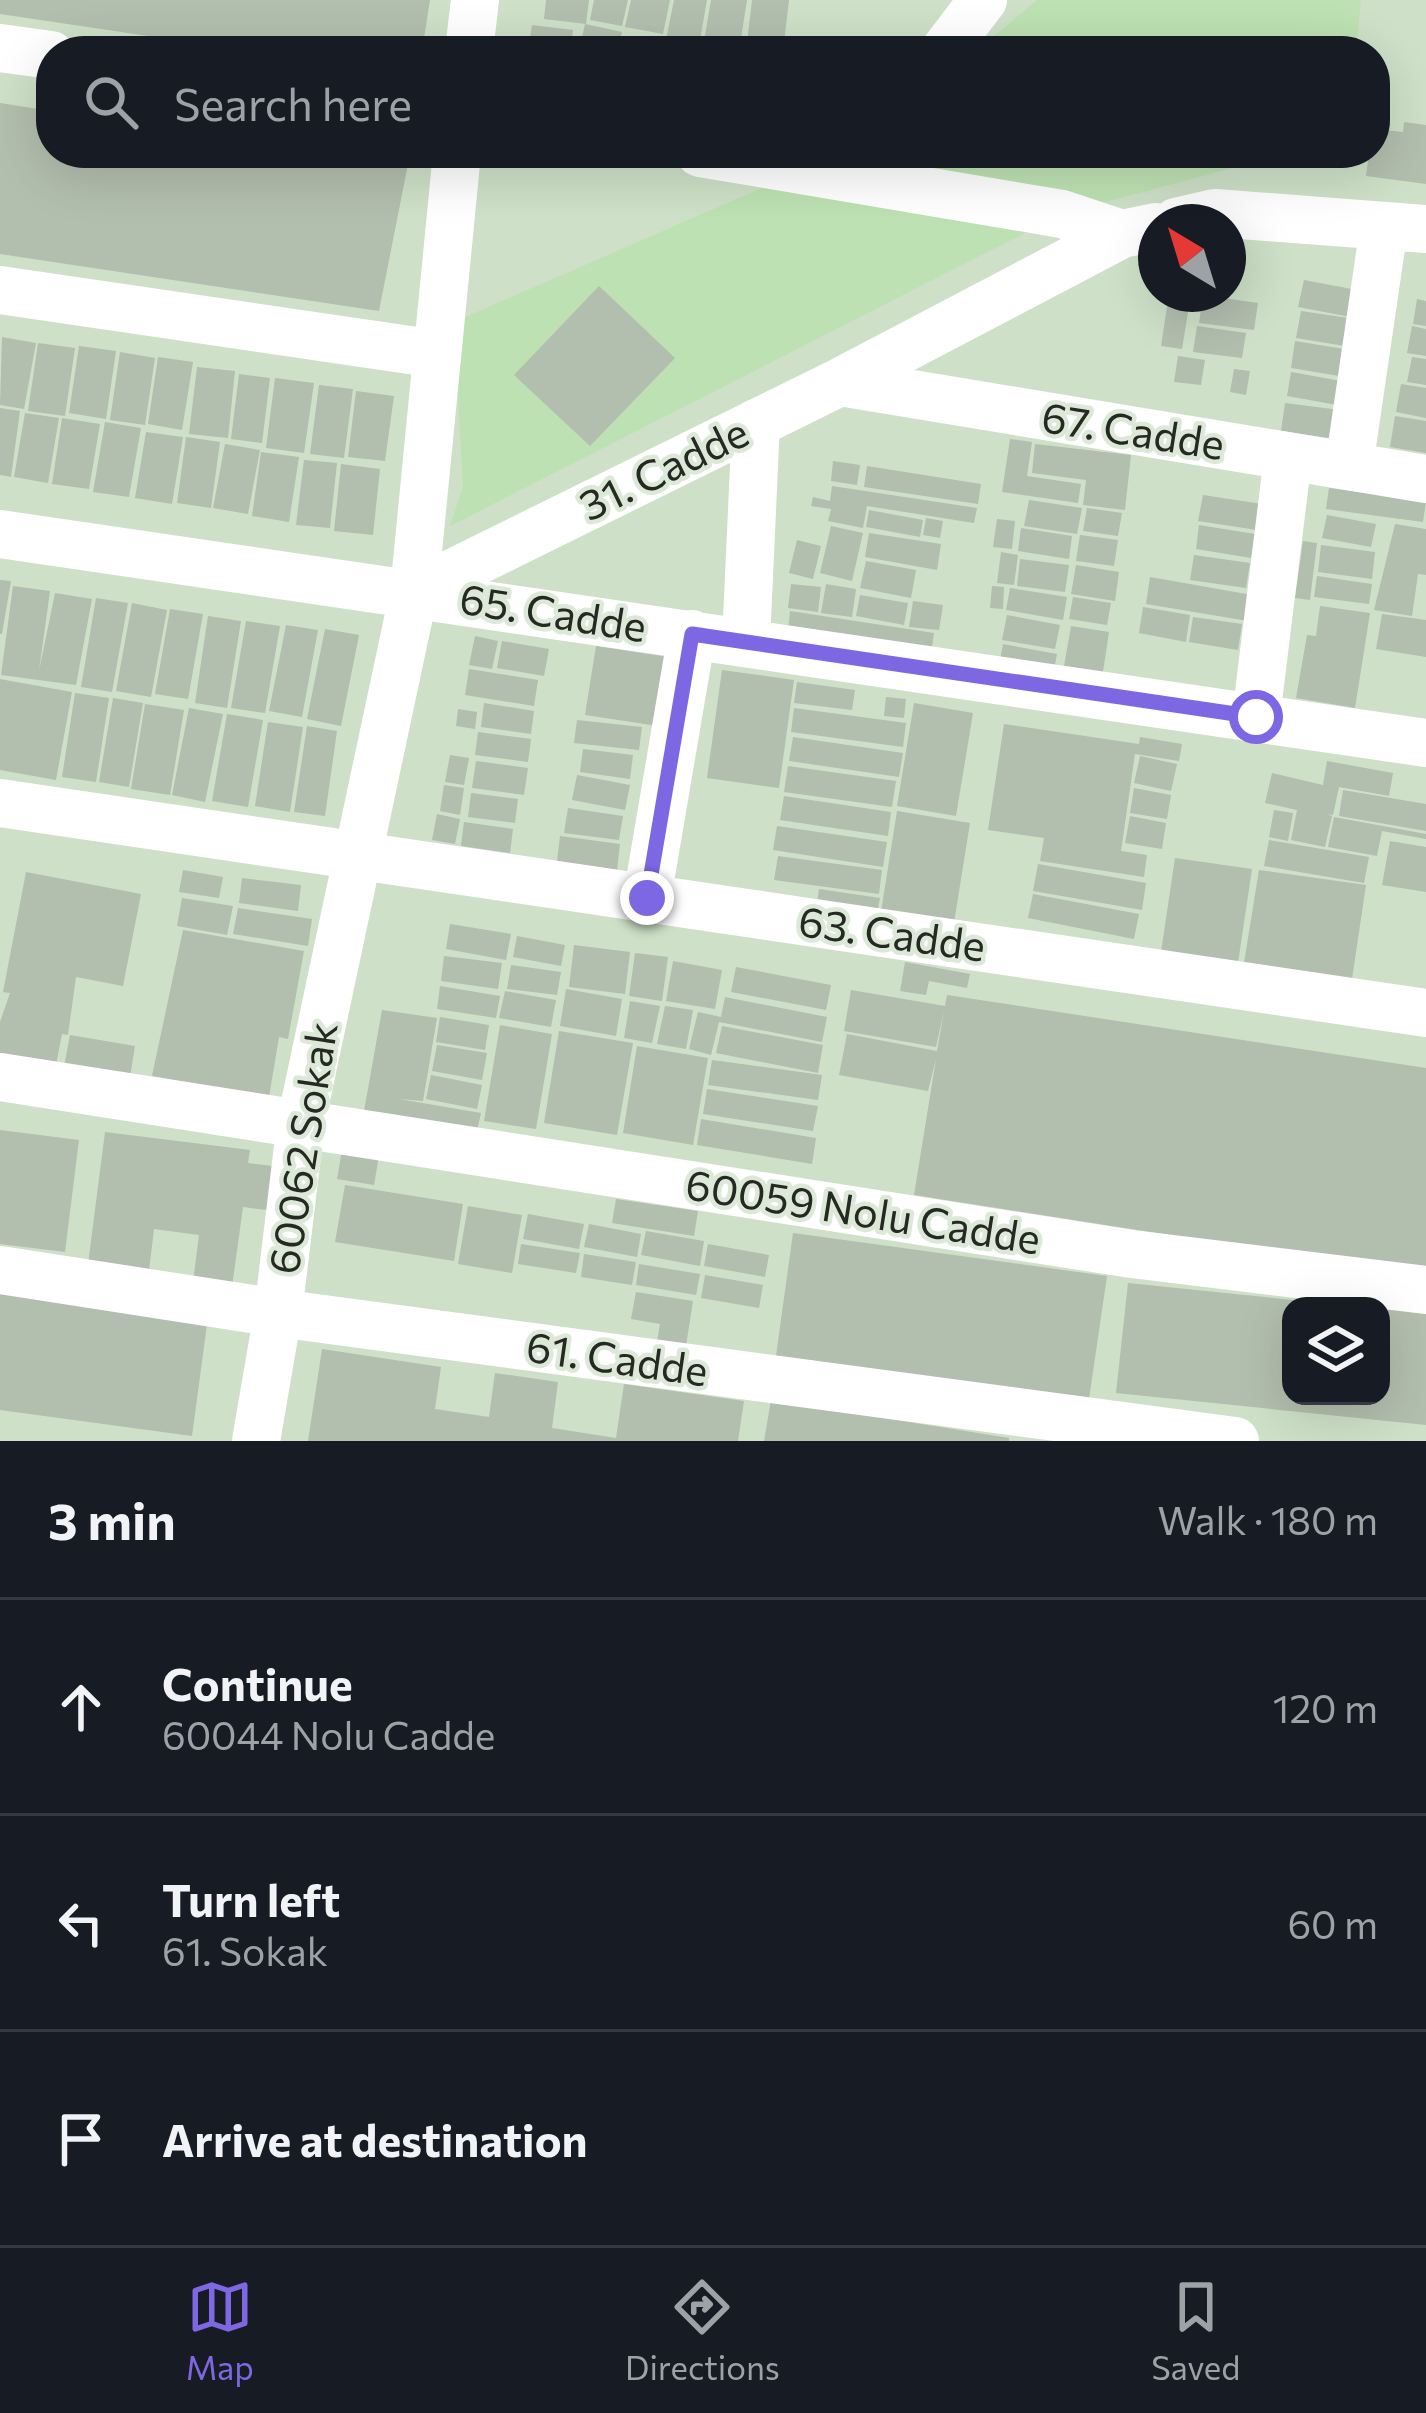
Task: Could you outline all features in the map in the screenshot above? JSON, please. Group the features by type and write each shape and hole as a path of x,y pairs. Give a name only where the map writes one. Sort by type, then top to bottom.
{"street":[{"path":"472,36 476,0"},
{"path":"955,36 983,0"},
{"path":"0,48 36,53"},
{"path":"357,857 414,592 455,168"},
{"path":"852,168 1138,230"},
{"path":"1246,215 1405,228 1349,466"},
{"name":"31. Cadde","path":"414,592 1138,231"},
{"path":"0,290 436,353"},
{"name":"67. Cadde","path":"840,382 1426,479"},
{"path":"746,642 756,423"},
{"path":"1256,717 1288,457"},
{"name":"65. Cadde","path":"0,534 1426,742"},
{"path":"647,898 692,634"},
{"name":"63. Cadde","path":"0,803 1426,1012"},
{"name":"60062 Sokak","path":"256,1441 278,1313 301,1122 357,857"},
{"name":"60059 Nolu Cadde","path":"0,1077 1132,1254 1426,1290"},
{"name":"61. Cadde","path":"0,1270 278,1313 1235,1441"}],"shaded area":[{"path":"0,0 1426,0 1426,1441 0,1441"}],"green space":[{"path":"1037,0 1361,0 1357,36 994,36"},
{"path":"808,168 1232,168 1062,214 450,526 463,486 454,322"}],"building":[{"path":"0,0 430,0 424,36 148,36 0,14"},
{"path":"546,0 589,0 586,24 544,19"},
{"path":"594,0 628,0 622,26 590,20"},
{"path":"631,0 670,0 663,34 625,27"},
{"path":"674,0 707,0 701,36 667,36"},
{"path":"711,0 747,0 741,36 705,36"},
{"path":"752,0 789,0 785,36 748,36"},
{"path":"585,24 622,32 621,36 582,36"},
{"path":"532,25 573,30 572,36 530,36"},
{"path":"0,103 36,109 36,168 407,168 379,311 0,254"},
{"path":"1404,122 1426,125 1426,184 1366,176 1367,168 1390,168 1390,131 1403,132"},
{"path":"1304,280 1362,291 1356,318 1298,307"},
{"path":"599,286 675,358 590,446 514,375"},
{"path":"1417,299 1426,301 1426,326 1413,324"},
{"path":"1246,301 1258,303 1254,330 1199,323 1201,312 1246,312"},
{"path":"1301,311 1355,319 1351,347 1296,338"},
{"path":"1166,312 1188,312 1182,349 1161,346"},
{"path":"1197,326 1246,333 1242,358 1193,352"},
{"path":"1412,326 1426,329 1426,356 1407,353"},
{"path":"2,337 36,343 24,409 0,405"},
{"path":"1295,341 1350,350 1345,377 1291,368"},
{"path":"38,343 75,348 65,416 28,411"},
{"path":"79,346 116,351 106,419 69,413"},
{"path":"120,352 155,358 145,425 110,420"},
{"path":"1178,356 1205,360 1201,385 1174,382"},
{"path":"158,357 193,362 182,430 148,424"},
{"path":"1412,357 1426,359 1426,385 1407,382"},
{"path":"197,367 235,371 228,438 189,434"},
{"path":"1234,369 1250,371 1246,395 1230,392"},
{"path":"1291,372 1347,382 1343,406 1287,396"},
{"path":"239,374 270,378 262,443 231,439"},
{"path":"275,378 314,383 304,453 266,448"},
{"path":"1401,384 1426,388 1426,418 1396,412"},
{"path":"319,385 353,389 344,458 310,454"},
{"path":"356,391 394,396 385,461 348,457"},
{"path":"1285,403 1340,410 1336,439 1281,431"},
{"path":"0,408 20,411 11,477 0,475"},
{"path":"25,413 59,418 48,483 14,477"},
{"path":"1395,416 1426,421 1426,453 1390,447"},
{"path":"62,418 100,424 89,489 52,484"},
{"path":"105,422 141,428 129,497 93,492"},
{"path":"146,432 183,437 172,504 135,498"},
{"path":"186,437 220,442 211,508 177,503"},
{"path":"1010,439 1032,442 1027,476 1081,484 1078,503 1002,492"},
{"path":"225,444 260,450 248,514 213,508"},
{"path":"1035,444 1131,455 1125,510 1083,505 1086,480 1032,473"},
{"path":"261,452 299,457 289,522 252,516"},
{"path":"304,460 337,463 330,528 296,525"},
{"path":"833,461 860,465 857,485 831,481"},
{"path":"341,464 380,469 373,535 334,531"},
{"path":"867,466 981,484 978,504 864,487"},
{"path":"832,486 977,508 974,523 867,506 863,528 828,521 831,509 811,506 813,497 830,501"},
{"path":"1329,488 1426,501 1423,522 1326,509"},
{"path":"1203,495 1262,504 1257,530 1198,521"},
{"path":"1029,500 1082,508 1077,534 1024,526"},
{"path":"1087,508 1122,513 1118,536 1083,531"},
{"path":"869,510 923,520 920,537 866,527"},
{"path":"1327,515 1376,524 1371,547 1322,538"},
{"path":"926,518 943,521 940,538 923,535"},
{"path":"997,519 1015,521 1012,549 993,547"},
{"path":"1395,524 1426,529 1426,575 1418,574 1412,616 1374,610"},
{"path":"1199,525 1255,534 1251,558 1196,549"},
{"path":"831,526 863,533 852,581 820,573"},
{"path":"1021,528 1072,536 1069,559 1018,551"},
{"path":"869,533 941,544 937,570 865,557"},
{"path":"1080,535 1118,540 1114,566 1076,561"},
{"path":"797,540 821,546 813,579 789,573"},
{"path":"1303,541 1317,543 1310,600 1295,598"},
{"path":"1321,545 1375,552 1372,579 1318,572"},
{"path":"1001,552 1018,555 1014,585 997,583"},
{"path":"1194,555 1250,563 1246,588 1190,580"},
{"path":"1020,559 1069,565 1065,592 1017,586"},
{"path":"866,561 916,570 911,598 860,588"},
{"path":"1076,565 1119,572 1115,601 1071,594"},
{"path":"1317,576 1372,584 1369,604 1314,597"},
{"path":"1150,577 1252,595 1248,621 1146,604"},
{"path":"0,580 11,581 2,634 0,634"},
{"path":"791,584 821,587 818,612 788,608"},
{"path":"826,584 856,589 852,617 821,613"},
{"path":"13,586 50,591 39,671 55,593 92,599 76,685 1,675"},
{"path":"992,586 1004,587 1003,609 990,608"},
{"path":"1010,588 1067,597 1063,620 1006,610"},
{"path":"860,595 908,603 904,625 856,616"},
{"path":"1073,597 1111,603 1107,625 1069,619"},
{"path":"96,598 128,603 112,692 81,687"},
{"path":"913,601 943,605 939,630 909,627"},
{"path":"132,603 167,610 151,697 116,691"},
{"path":"1320,606 1370,613 1355,708 1296,698 1307,635 1316,636"},
{"path":"1143,607 1190,615 1186,642 1139,633"},
{"path":"170,609 203,614 188,699 155,694"},
{"path":"790,611 934,633 931,653 788,631"},
{"path":"1382,614 1426,620 1426,657 1376,649"},
{"path":"1007,615 1060,625 1055,649 1002,640"},
{"path":"208,616 241,621 227,708 195,703"},
{"path":"1193,617 1242,624 1238,650 1189,642"},
{"path":"246,621 280,626 265,713 231,708"},
{"path":"286,625 318,630 302,717 269,711"},
{"path":"1071,626 1109,632 1102,678 1063,672"},
{"path":"325,629 359,635 341,726 307,719"},
{"path":"475,636 498,641 492,669 469,665"},
{"path":"502,641 549,649 544,676 497,668"},
{"path":"1003,644 1057,654 1053,675 999,665"},
{"path":"596,646 681,659 671,728 585,715"},
{"path":"469,669 538,680 534,706 465,695"},
{"path":"722,670 794,680 779,788 707,778"},
{"path":"0,679 72,692 56,780 0,770"},
{"path":"797,682 855,690 852,710 794,703"},
{"path":"75,693 109,698 96,782 62,777"},
{"path":"886,697 906,699 904,718 884,716"},
{"path":"113,698 143,703 129,787 99,782"},
{"path":"484,703 534,711 531,734 481,727"},
{"path":"914,703 973,713 956,816 897,806"},
{"path":"145,704 184,710 170,795 131,789"},
{"path":"189,708 223,714 205,802 172,795"},
{"path":"794,708 906,723 903,747 791,732"},
{"path":"458,709 477,712 475,729 456,726"},
{"path":"227,714 263,720 248,807 212,801"},
{"path":"577,720 642,727 639,750 574,743"},
{"path":"268,722 303,727 290,812 255,806"},
{"path":"1004,724 1139,744 1140,737 1182,744 1179,761 1135,754 1121,851 1147,855 1144,877 1040,861 1044,838 988,830"},
{"path":"307,726 337,731 325,816 294,812"},
{"path":"478,732 531,739 528,762 475,755"},
{"path":"793,737 903,753 899,777 789,761"},
{"path":"583,749 633,755 630,779 580,772"},
{"path":"450,755 469,758 464,785 445,782"},
{"path":"1140,756 1177,764 1171,791 1134,783"},
{"path":"476,761 528,768 524,795 472,788"},
{"path":"1327,761 1393,773 1389,796 1339,787 1333,815 1327,814 1332,816 1325,847 1291,840 1297,810 1265,803 1272,773 1323,785"},
{"path":"788,766 896,781 892,807 784,792"},
{"path":"577,775 630,785 625,810 572,800"},
{"path":"444,785 464,788 460,815 440,811"},
{"path":"1134,788 1171,795 1167,819 1130,813"},
{"path":"1343,790 1426,804 1426,831 1339,816"},
{"path":"471,793 518,799 515,823 468,817"},
{"path":"784,796 891,812 888,836 780,820"},
{"path":"568,808 623,816 619,840 564,833"},
{"path":"1274,810 1293,813 1288,841 1269,837"},
{"path":"897,811 970,823 953,929 880,918"},
{"path":"437,814 460,819 455,844 432,840"},
{"path":"1130,816 1166,823 1162,849 1125,843"},
{"path":"1334,817 1426,834 1426,839 1382,831 1377,856 1328,847"},
{"path":"464,822 513,829 510,853 461,846"},
{"path":"777,826 887,842 883,867 773,850"},
{"path":"560,836 620,844 617,870 557,862"},
{"path":"1269,840 1369,857 1364,883 1264,866"},
{"path":"1390,841 1426,847 1426,892 1382,885"},
{"path":"778,856 882,870 879,894 774,880"},
{"path":"1175,858 1252,869 1238,963 1161,952"},
{"path":"1038,864 1146,883 1142,910 1033,891"},
{"path":"183,870 223,877 219,898 179,892"},
{"path":"1259,870 1366,885 1352,979 1244,963"},
{"path":"26,872 141,894 123,986 76,977 68,1035 62,1034 56,1065 0,1055 0,1022 10,993 3,992"},
{"path":"242,878 301,885 298,911 239,903"},
{"path":"819,889 880,898 876,919 816,910"},
{"path":"1033,894 1139,914 1134,939 1028,918"},
{"path":"182,898 233,906 227,935 177,926"},
{"path":"238,908 312,919 308,946 233,934"},
{"path":"450,924 511,934 506,960 446,949"},
{"path":"183,930 304,951 288,1039 279,1037 269,1097 152,1076"},
{"path":"517,936 565,945 561,966 513,957"},
{"path":"574,945 630,952 625,994 569,987"},
{"path":"635,953 668,957 662,1001 629,996"},
{"path":"444,956 502,963 498,989 441,981"},
{"path":"673,961 722,970 715,1009 666,1001"},
{"path":"905,962 970,974 967,988 929,981 926,995 900,991"},
{"path":"511,965 561,972 557,995 507,989"},
{"path":"736,967 831,985 826,1010 731,992"},
{"path":"440,986 500,996 496,1018 437,1009"},
{"path":"566,989 622,999 616,1036 560,1026"},
{"path":"851,990 945,1006 947,995 1426,1068 1426,1275 914,1195 936,1059 928,1091 839,1075 847,1034 937,1051 944,1011 936,1047 844,1031"},
{"path":"505,991 556,1000 551,1027 499,1018"},
{"path":"725,997 827,1017 822,1042 719,1022 711,1055 689,1049 698,1012 721,1017"},
{"path":"630,1001 660,1006 652,1043 624,1038"},
{"path":"665,1006 693,1010 686,1049 657,1044"},
{"path":"382,1010 437,1018 423,1101 399,1099 481,1113 477,1131 364,1111"},
{"path":"440,1017 489,1025 485,1050 436,1042"},
{"path":"500,1025 552,1034 536,1129 484,1121"},
{"path":"722,1026 823,1045 818,1073 716,1053"},
{"path":"559,1031 633,1043 617,1135 544,1123"},
{"path":"70,1035 135,1046 129,1083 63,1072"},
{"path":"437,1045 487,1053 482,1080 432,1071"},
{"path":"637,1046 708,1058 693,1145 623,1133"},
{"path":"712,1060 822,1075 818,1100 708,1085"},
{"path":"431,1075 482,1085 477,1109 426,1099"},
{"path":"707,1089 818,1106 813,1131 703,1114"},
{"path":"701,1119 816,1138 812,1164 697,1145"},
{"path":"0,1130 79,1140 65,1252 0,1244"},
{"path":"105,1132 250,1150 248,1163 281,1167 275,1211 243,1207 232,1287 193,1282 199,1235 154,1229 148,1279 87,1272"},
{"path":"342,1150 379,1156 374,1185 337,1179"},
{"path":"345,1185 463,1204 454,1261 335,1242"},
{"path":"616,1199 698,1211 694,1236 612,1223"},
{"path":"468,1206 522,1215 512,1273 458,1264"},
{"path":"528,1214 584,1224 579,1249 523,1239"},
{"path":"589,1224 641,1234 637,1257 584,1247"},
{"path":"646,1231 704,1241 700,1266 641,1255"},
{"path":"793,1233 1107,1276 1088,1406 775,1363"},
{"path":"521,1244 580,1253 576,1273 518,1264"},
{"path":"708,1244 769,1255 765,1277 704,1266"},
{"path":"584,1254 636,1262 632,1285 581,1277"},
{"path":"639,1264 700,1274 696,1295 636,1285"},
{"path":"705,1275 763,1285 759,1308 701,1298"},
{"path":"1128,1283 1282,1299 1282,1405 1390,1405 1390,1310 1426,1314 1426,1425 1116,1393"},
{"path":"0,1290 208,1317 192,1436 0,1410"},
{"path":"636,1292 693,1301 685,1352 656,1347 660,1324 631,1319"},
{"path":"322,1349 441,1367 435,1409 489,1417 495,1373 558,1382 552,1428 616,1438 624,1384 744,1401 738,1441 308,1441"},
{"path":"771,1400 1009,1438 1009,1441 764,1441"}],"route":[{"path":"647,898 692,634 1256,717"}]}
